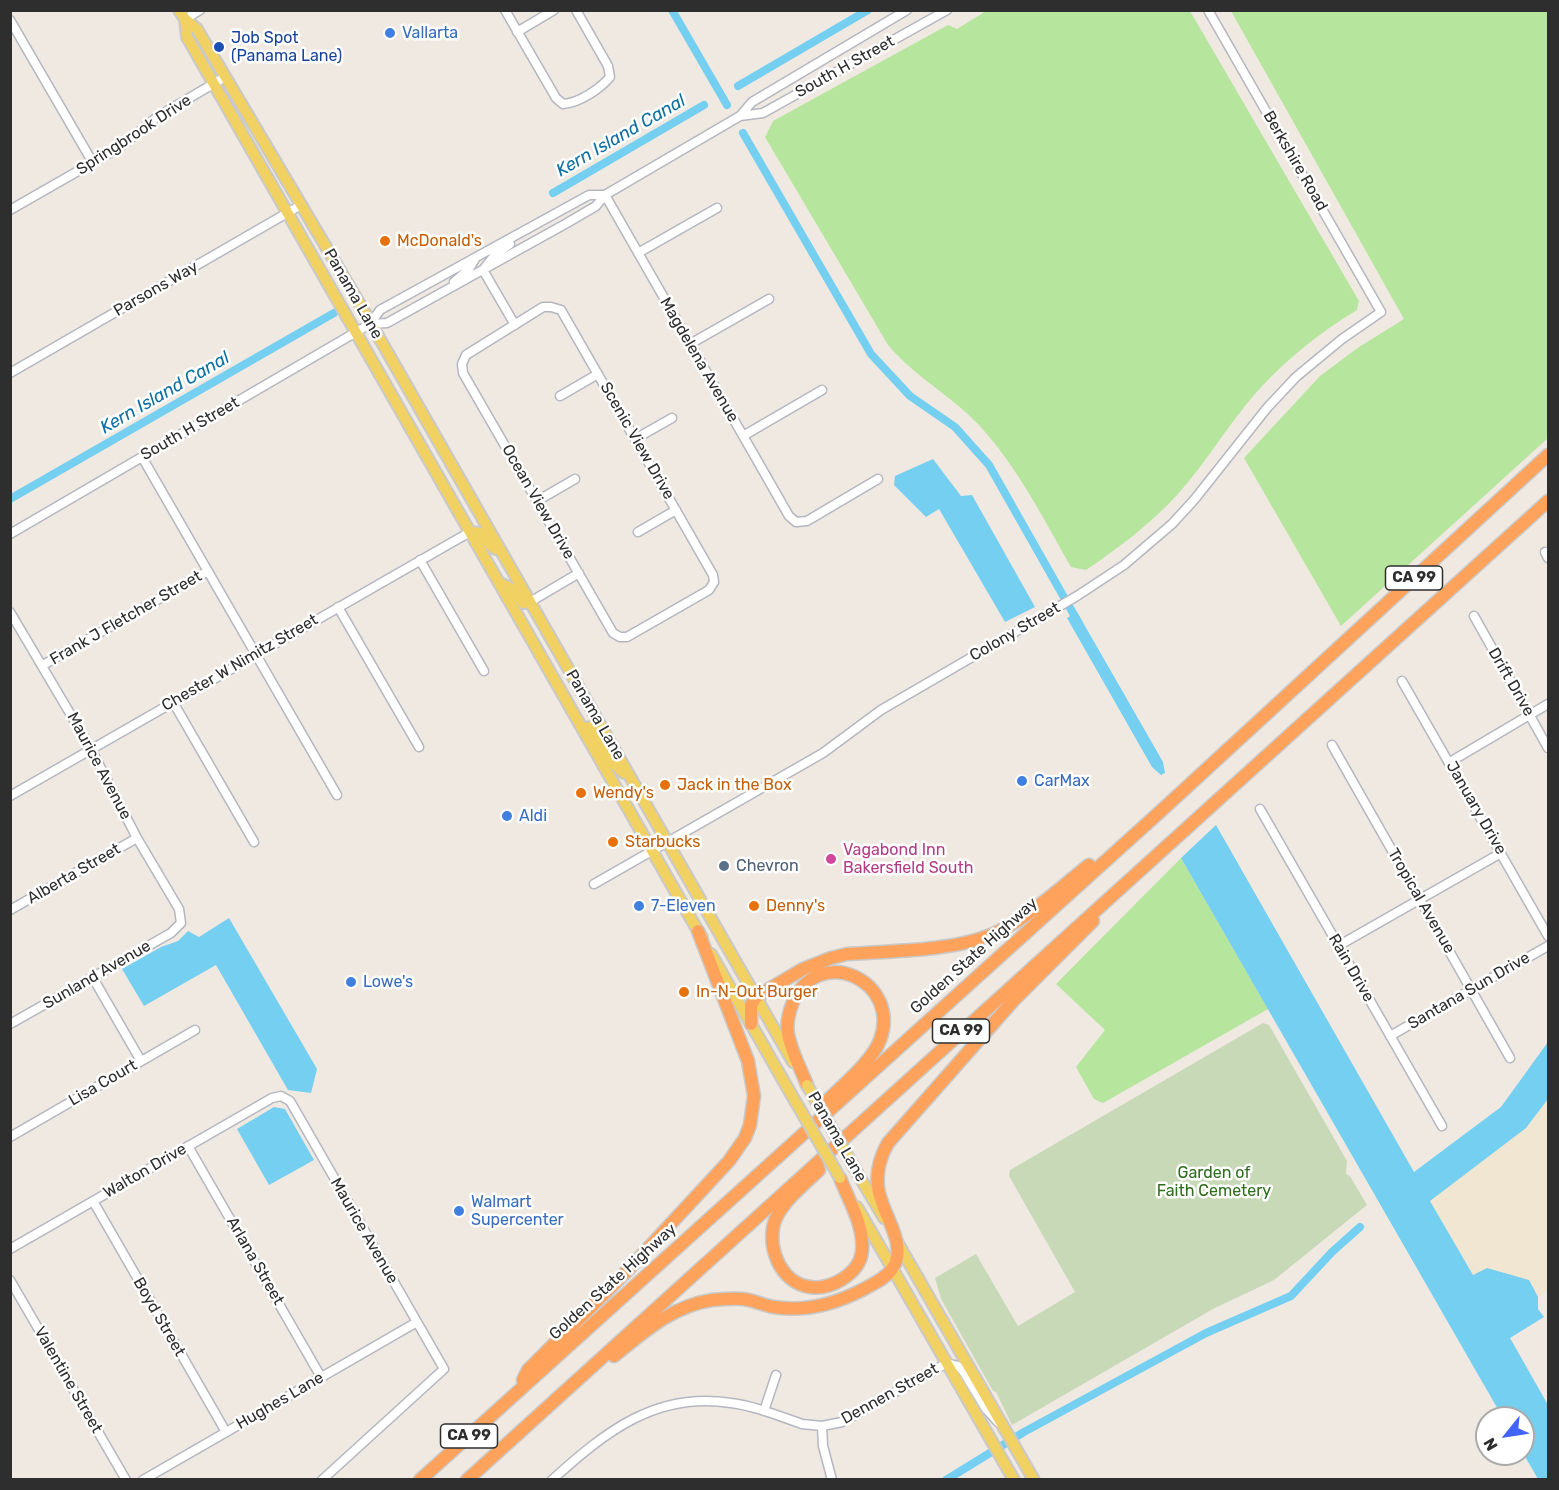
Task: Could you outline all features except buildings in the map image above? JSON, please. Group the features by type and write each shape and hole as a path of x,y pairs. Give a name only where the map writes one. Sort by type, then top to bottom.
{"highway":[{"name":"Golden State Highway","path":"420,1479 1162,810 1548,455"},
{"name":"CA 99","path":"467,1479 1548,501"},
{"path":"751,1024 751,1005 756,997 802,969 831,958 957,945 989,936 1016,922 1162,810"},
{"path":"519,1432 655,1324 684,1308 711,1300 727,1299 744,1299 775,1308 824,1306 842,1301 881,1280 893,1268 897,1255 896,1240 880,1200 878,1188 879,1165 888,1143 1013,1001 1180,833"},
{"path":"517,1392 528,1370 628,1270 729,1161 745,1138 754,1111 753,1079 698,931"},
{"path":"744,1186 878,1045 884,1027 882,1008 874,992 853,975 834,971 823,973 810,980 798,991 790,1009 788,1034 807,1085"},
{"path":"840,1178 863,1235 861,1257 848,1276 827,1285 810,1287 790,1277 778,1262 772,1244 777,1217 788,1202 902,1084"}],"main road":[{"name":"Panama Lane","path":"182,15 197,29 301,205 1034,1479"},
{"name":"Panama Lane","path":"182,15 187,37 791,1094 1014,1479"},
{"path":"470,532 480,533 491,546 502,552"},
{"path":"500,583 512,589 523,603 530,602"},
{"path":"582,728 591,727 594,730 614,764 632,779"}],"street":[{"path":"182,15 200,10"},
{"path":"505,10 556,98 563,104 571,104 603,85 610,77 608,66 576,10"},
{"path":"518,32 554,10"},
{"name":"South H Street","path":"370,324 387,323 596,206 605,195 740,116 752,102 907,10"},
{"name":"South H Street","path":"740,116 763,113 947,10"},
{"name":"Berkshire Road","path":"1208,10 1381,312"},
{"path":"10,20 93,163"},
{"name":"Springbrook Drive","path":"10,210 120,147 157,117 225,77"},
{"name":"South H Street","path":"10,534 370,324 380,310 589,195 605,195"},
{"name":"Magdelena Avenue","path":"605,195 789,516 796,522 807,521 878,479"},
{"name":"Parsons Way","path":"10,373 301,205"},
{"path":"638,253 717,208"},
{"path":"515,325 483,270 494,256 543,221"},
{"path":"440,294 469,269 475,259"},
{"path":"690,344 769,299"},
{"name":"Scenic View Drive","path":"515,325 543,307 561,310 713,575 714,582 709,590 627,637 620,637"},
{"name":"Colony Street","path":"594,884 823,753 888,706 1077,596 1124,565 1172,524 1194,500 1266,408 1296,377 1342,339 1381,312"},
{"name":"Ocean View Drive","path":"515,325 466,355 462,364 464,373 613,633 620,637"},
{"path":"560,396 598,374"},
{"path":"743,436 822,390"},
{"path":"635,439 672,418"},
{"path":"142,457 337,795"},
{"path":"537,501 575,479"},
{"path":"638,532 676,510"},
{"name":"Chester W Nimitz Street","path":"10,796 470,532"},
{"path":"420,560 484,670"},
{"name":"Frank J Fletcher Street","path":"43,665 208,571"},
{"path":"530,602 579,573"},
{"path":"338,607 419,747"},
{"name":"Maurice Avenue","path":"10,612 92,749 137,838 179,909 181,923"},
{"name":"Drift Drive","path":"1474,616 1548,747"},
{"name":"January Drive","path":"1402,681 1548,936"},
{"path":"173,702 254,843"},
{"path":"1449,762 1548,704"},
{"name":"Tropical Avenue","path":"1332,745 1510,1058"},
{"name":"Rain Drive","path":"1260,809 1442,1126"},
{"name":"Alberta Street","path":"10,910 137,838"},
{"path":"1338,946 1501,853"},
{"name":"Sunland Avenue","path":"10,1024 171,933 181,923"},
{"name":"Santana Sun Drive","path":"1390,1036 1548,946"},
{"path":"93,978 141,1061"},
{"name":"Lisa Court","path":"10,1137 195,1030"},
{"name":"Maurice Avenue","path":"281,1096 290,1101 444,1369 322,1479"},
{"name":"Walton Drive","path":"10,1249 272,1098 281,1096"},
{"name":"Arlana Street","path":"188,1146 321,1377"},
{"name":"Boyd Street","path":"93,1201 226,1432"},
{"name":"Valentine Street","path":"10,1280 126,1479"},
{"name":"Hughes Lane","path":"143,1479 417,1322"},
{"name":"Dennen Street","path":"555,1478 611,1431 649,1411 683,1402 714,1401 764,1411 802,1424 822,1426 842,1422 852,1417 947,1363 958,1366 963,1371 986,1409 1006,1431"},
{"path":"764,1411 776,1375"},
{"path":"822,1426 823,1446 832,1479"}],"shaded area":[{"path":"1548,1099 1548,1291 1538,1297 1529,1280 1473,1275 1430,1201 1526,1128"}],"green space":[{"path":"984,11 1190,11 1359,301 1357,310 1303,348 1266,382 1245,406 1188,483 1156,516 1111,553 1086,570 1071,567 1017,475 978,424 909,366 888,345 765,137 773,121 948,25 957,29"},
{"path":"1231,11 1548,11 1548,438 1341,626 1244,458 1320,376 1359,347 1404,319"},
{"path":"1181,858 1268,1009 1103,1103 1094,1099 1076,1067 1105,1030 1056,984"},
{"name":"Garden of Faith Cemetery","path":"1263,1023 1269,1025 1347,1161 1346,1174 1350,1176 1367,1205 1274,1280 1213,1309 1012,1425 996,1392 993,1391 941,1299 935,1278 976,1254 1018,1326 1075,1292 1009,1176 1010,1170"}],"water":[{"path":"933,459 961,496 972,495 1035,607 1005,622 939,509 926,517 894,485 895,476"},
{"path":"1077,612 1163,762 1165,773 1161,775 1152,767 1067,618"},
{"path":"1216,825 1414,1172 1501,1107 1548,1042 1548,1099 1526,1128 1430,1201 1473,1275 1487,1268 1529,1280 1538,1297 1538,1309 1544,1317 1510,1338 1548,1405 1548,1479 1538,1479 1530,1466 1535,1466 1535,1406 1496,1406 1181,858"},
{"path":"229,918 317,1069 311,1093 288,1090 216,965 144,1006 122,969 161,947 178,941 188,931 199,937"},
{"path":"274,1107 285,1109 314,1160 269,1185 237,1129"}],"waterway":[{"path":"672,10 727,105"},
{"name":"Kern Island Canal","path":"738,86 868,10"},
{"name":"Kern Island Canal","path":"553,193 704,105"},
{"path":"743,133 871,354 910,396 955,427 989,465 1078,622"},
{"name":"Kern Island Canal","path":"10,499 334,313"},
{"path":"946,1480 1024,1432 1206,1333 1291,1296 1332,1252 1360,1227"}],"place":[{"name":"Vallarta","path":"390,33"},
{"name":"Job Spot (Panama Lane)","path":"219,47"},
{"name":"McDonald's","path":"385,241"},
{"name":"CarMax","path":"1022,781"},
{"name":"Jack in the Box","path":"665,785"},
{"name":"Wendy's","path":"581,793"},
{"name":"Aldi","path":"507,816"},
{"name":"Starbucks","path":"613,842"},
{"name":"Vagabond Inn Bakersfield South","path":"831,859"},
{"name":"Chevron","path":"724,866"},
{"name":"7-Eleven","path":"639,906"},
{"name":"Denny's","path":"754,906"},
{"name":"Lowe's","path":"351,982"},
{"name":"In-N-Out Burger","path":"684,992"},
{"name":"Walmart Supercenter","path":"459,1211"}]}
